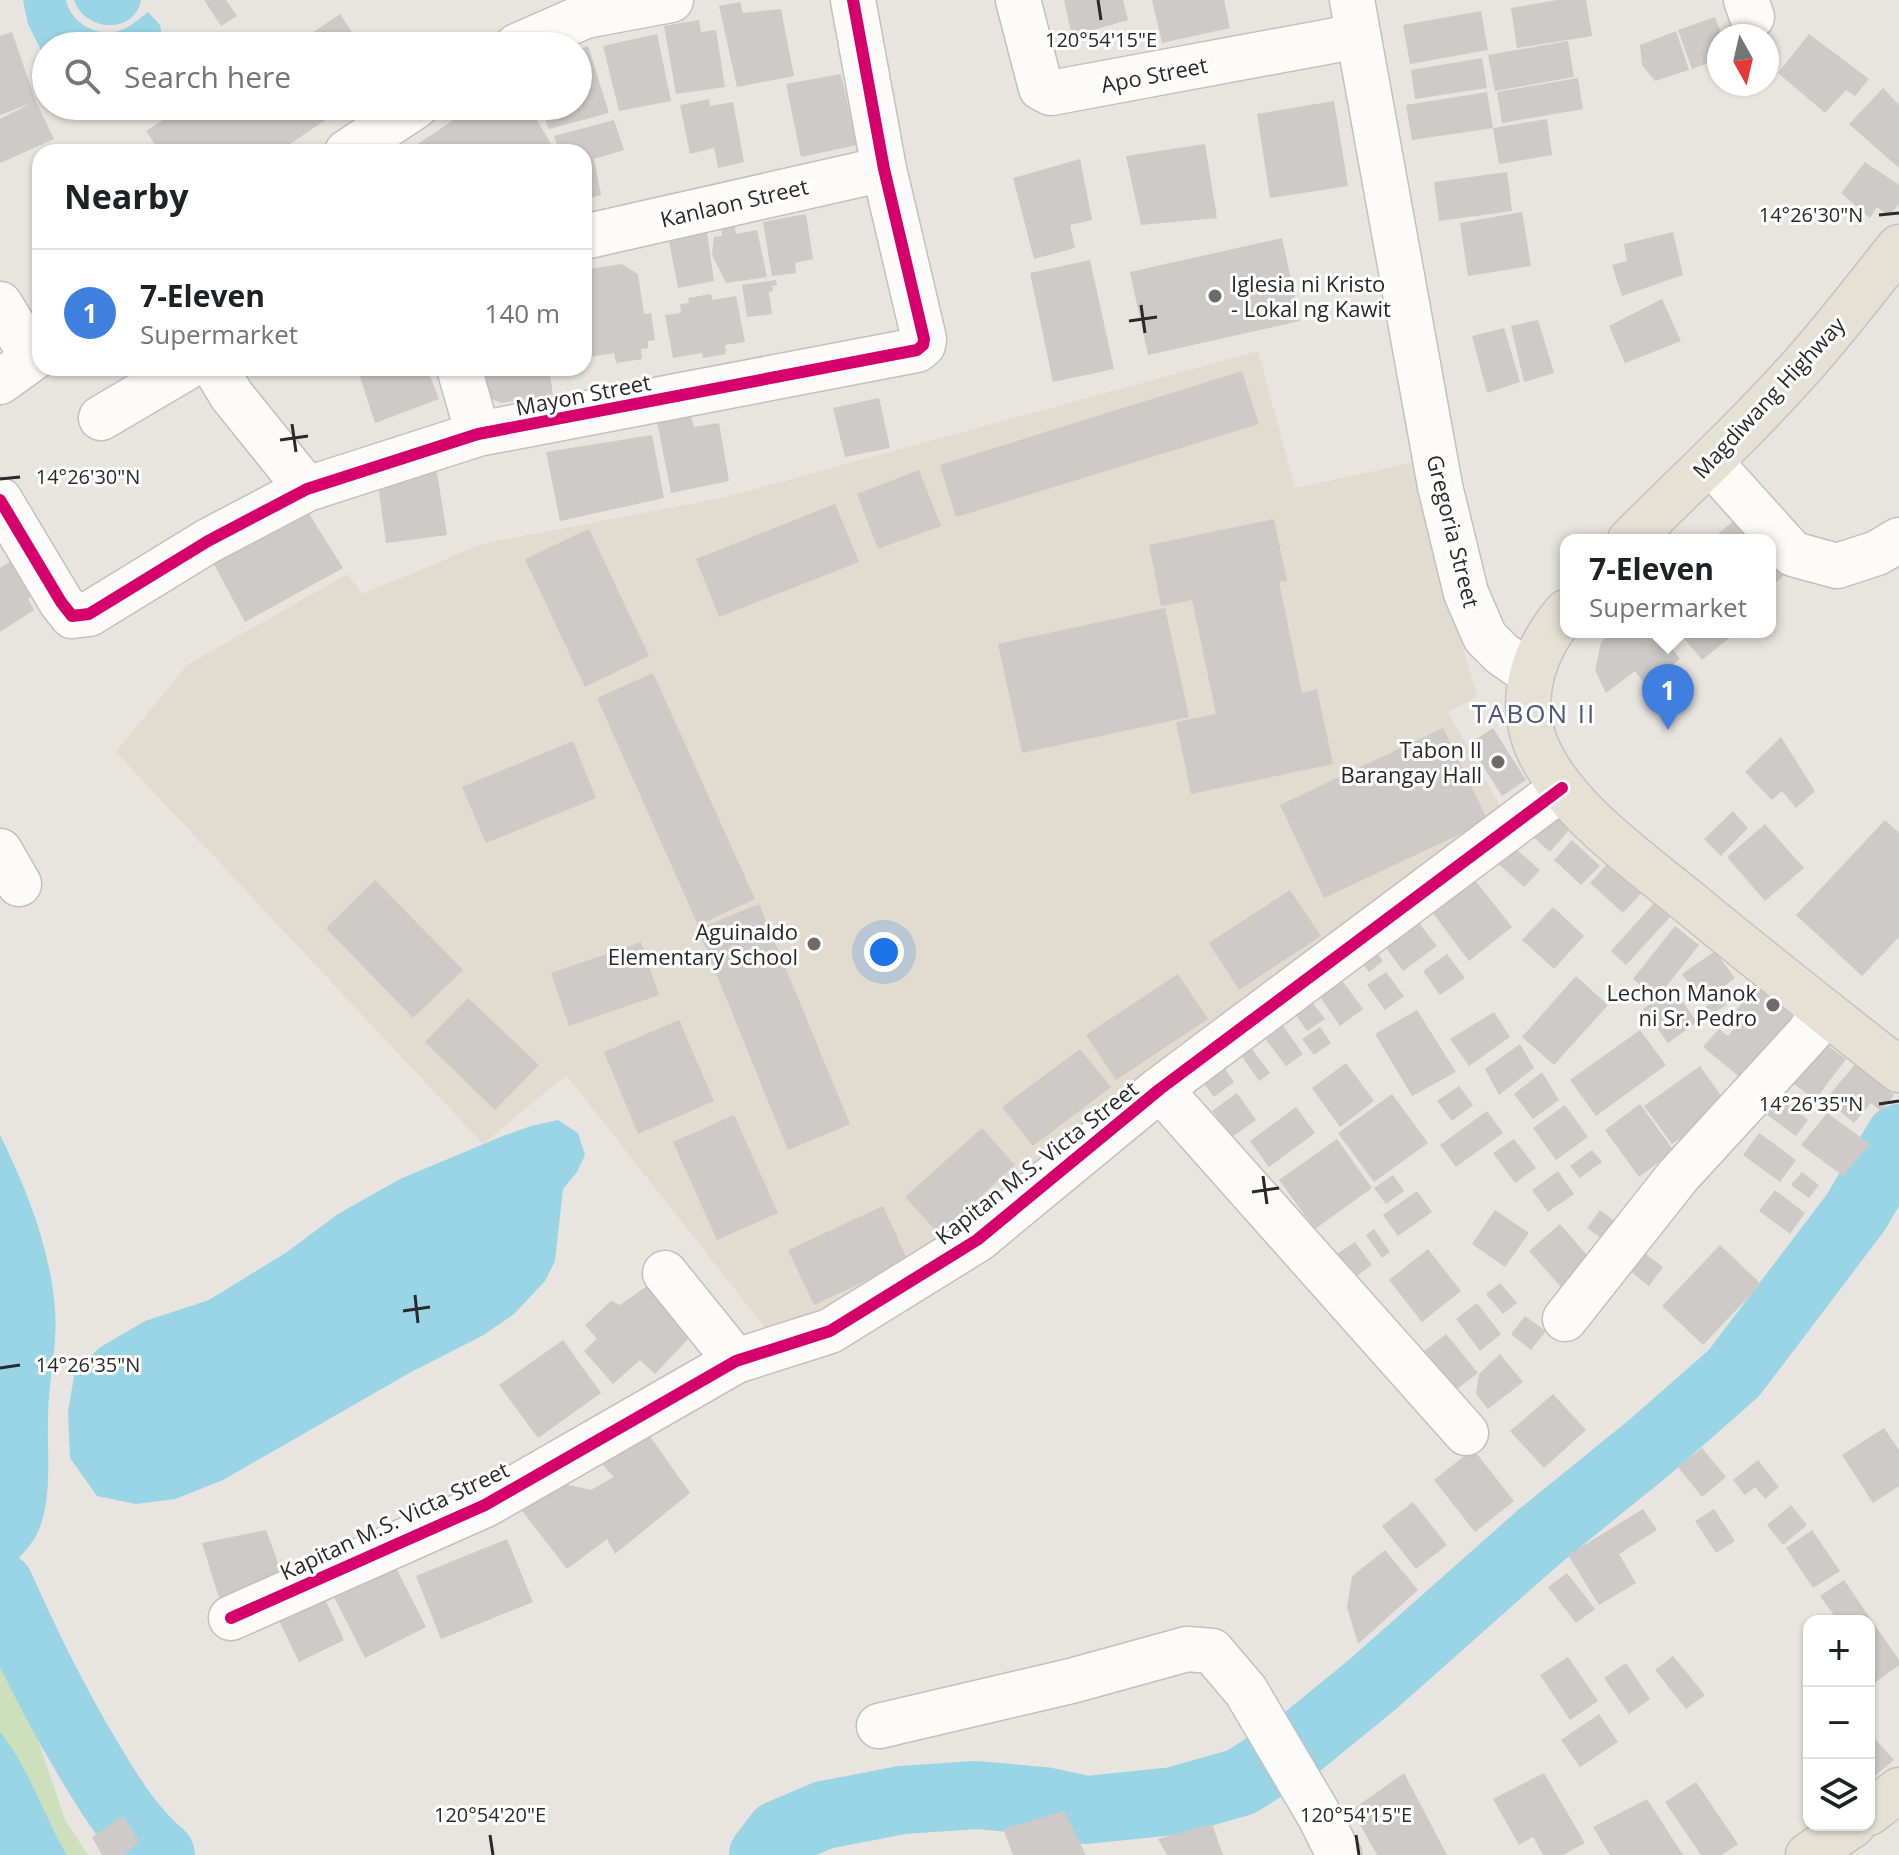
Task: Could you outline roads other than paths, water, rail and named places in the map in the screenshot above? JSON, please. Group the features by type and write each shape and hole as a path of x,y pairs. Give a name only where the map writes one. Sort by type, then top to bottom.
{"main road":[{"name":"Magdiwang Highway","path":"1636,534 1711,463 1803,365 1899,247"},
{"path":"1560,620 1542,646 1528,690 1530,726 1536,744 1562,788 1587,815 1637,858 1821,1011 1894,1066"},
{"path":"1875,1808 1899,1790"},
{"path":"1808,1855 1844,1831"}],"street":[{"path":"549,32 585,16 671,0"},
{"name":"Mayon Street","path":"0,500 61,602 72,616 89,614 208,541 307,489 478,434 917,350 924,339 884,169 853,0"},
{"name":"Apo Street","path":"1018,0 1035,73 1041,88 1051,93 1355,18"},
{"name":"Gregoria Street","path":"1355,18 1440,486 1466,593 1485,637 1502,654 1531,674"},
{"path":"365,144 397,120"},
{"name":"Kanlaon Street","path":"592,235 884,169"},
{"path":"0,304 24,364"},
{"path":"101,418 172,376"},
{"path":"220,376 232,396 307,489"},
{"path":"461,376 478,434"},
{"path":"1711,463 1775,534"},
{"path":"1776,535 1793,554 1837,566 1877,553 1899,540"},
{"name":"Kapitan M.S. Victa Street","path":"231,1618 485,1505 736,1361 830,1331 977,1240 1160,1089 1562,788"},
{"path":"1565,1319 1678,1176 1810,1032 1821,1011"},
{"path":"1160,1089 1466,1433"},
{"path":"665,1273 736,1361"},
{"path":"879,1726 1071,1681 1187,1649 1212,1651 1246,1691 1339,1855"}],"water":[{"path":"23,0 66,0 68,8 78,20 99,32 32,32"},
{"path":"74,0 141,0 137,12 129,20 109,25 88,18"},
{"path":"148,12 160,25 161,32 115,32 133,24"},
{"path":"558,1120 578,1133 585,1155 577,1172 563,1189 555,1261 545,1281 514,1314 482,1336 411,1372 223,1480 175,1499 136,1504 97,1496 70,1458 68,1411 75,1371 99,1348 145,1321 209,1300 287,1252 338,1214 400,1179 503,1136"},
{"path":"0,1135 43,1241 56,1323 48,1405 48,1477 42,1521 37,1534 19,1558 0,1561"},
{"path":"0,1732 19,1760 67,1855 0,1855"}],"waterway":[{"path":"763,1855 779,1834 824,1815 902,1800 976,1795 1044,1801 1086,1810 1174,1801 1241,1782 1297,1746 1373,1684 1540,1536 1651,1446 1734,1373 1856,1212 1899,1138"},
{"path":"0,1586 41,1673 87,1757 129,1821 161,1855"}],"place":[{"name":"Iglesia ni Kristo - Lokal ng Kawit","path":"1215,296"},
{"name":"7-Eleven","path":"1668,730"},
{"name":"Tabon II Barangay Hall","path":"1498,762"},
{"name":"Aguinaldo Elementary School","path":"814,944"},
{"name":"Lechon Manok ni Sr. Pedro","path":"1773,1005"}],"district":[{"name":"TABON II","path":"1534,713"}]}
